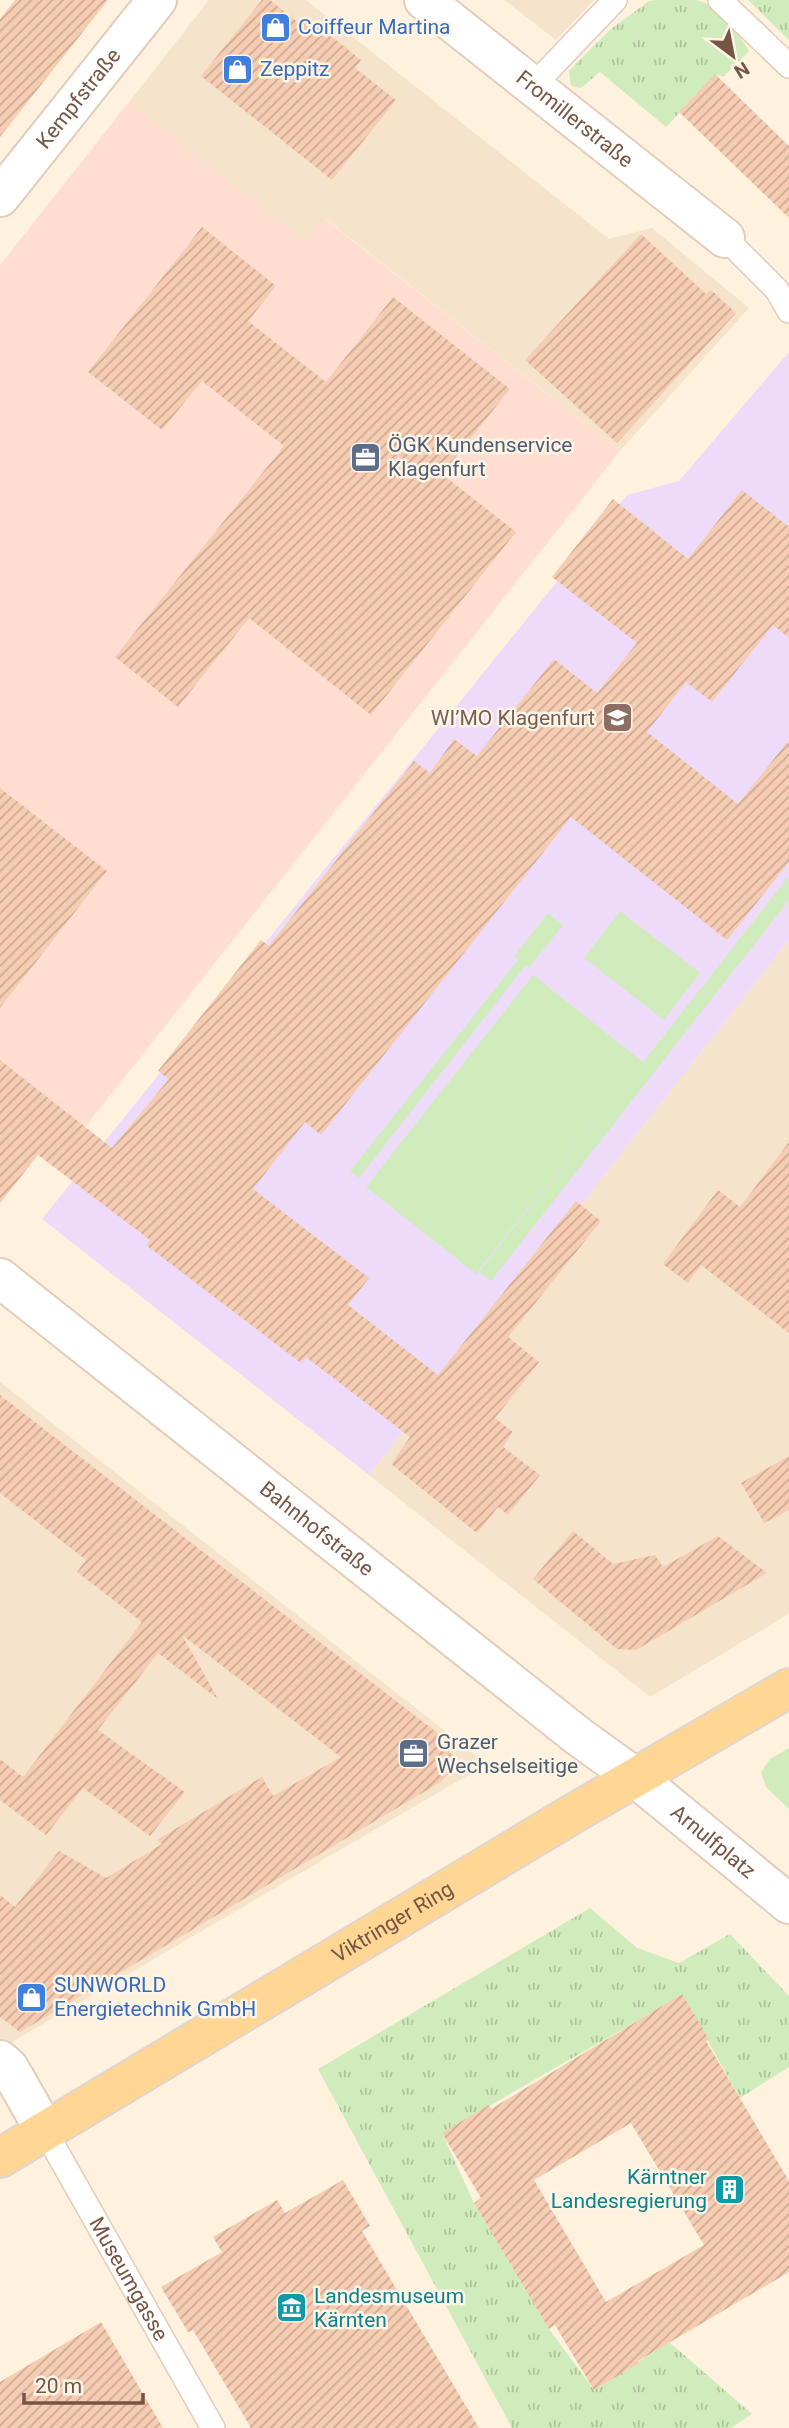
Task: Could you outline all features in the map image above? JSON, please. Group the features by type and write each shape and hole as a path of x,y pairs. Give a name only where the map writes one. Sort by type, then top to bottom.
{"main road":[{"name":"Viktringer Ring","path":"0,2158 789,1688"}],"street":[{"name":"Kempfstraße","path":"0,197 157,0"},
{"name":"Fromillerstraße","path":"424,0 725,238"},
{"name":"Bahnhofstraße","path":"0,1278 578,1736 636,1778"},
{"name":"Arnulfplatz","path":"636,1778 789,1904"},
{"path":"0,2060 9,2068 45,2131"}],"lane":[{"path":"533,86 615,0"},
{"path":"720,0 789,66"},
{"path":"725,238 777,290 789,311"},
{"name":"Museumgasse","path":"45,2131 213,2428"}],"shaded area":[{"path":"209,0 306,0 609,239 652,228 749,308 620,451 326,219 307,243 129,102"},
{"path":"504,0 594,0 556,40"},
{"path":"129,102 306,242 325,219 620,451 78,1136 0,1074 0,265"},
{"name":"WI’MO Klagenfurt","path":"789,352 789,940 369,1475 42,1219 627,495 679,481"},
{"path":"789,940 789,1614 650,1697 369,1475"},
{"path":"0,1382 487,1764 0,2049"}],"green space":[{"path":"696,0 713,7 727,20 749,51 724,76 715,75 666,127 600,72 581,88 571,86 569,71 611,29 649,1"},
{"path":"748,0 789,0 789,40"},
{"path":"789,876 789,900 491,1281 479,1272 621,1089 476,1274 366,1187 533,975 643,1062"},
{"path":"620,911 700,973 664,1020 584,958"},
{"path":"548,913 563,925 529,968 525,966 359,1178 350,1171 518,960 514,956"},
{"path":"789,1748 789,1809 766,1787 761,1772 770,1759"},
{"path":"590,1908 637,1948 679,1963 730,1934 789,1996 789,2067 740,2098 682,1995 442,2133 474,2203 549,2329 594,2390 669,2342 752,2414 731,2428 512,2428 318,2069"}],"building":[{"path":"15,0 108,0 0,137 0,19"},
{"path":"262,0 270,0 301,25 307,17 361,60 355,68 396,100 332,180 201,76"},
{"path":"715,74 789,146 789,218 679,112"},
{"name":"ÖGK Kundenservice Klagenfurt","path":"202,227 276,286 248,321 326,382 393,297 510,389 442,474 516,532 371,715 249,618 178,707 115,657 284,446 202,381 162,430 88,372"},
{"path":"641,234 706,294 711,290 736,313 617,443 525,360"},
{"path":"742,490 789,527 789,638 773,625 712,702 686,682 647,732 738,804 789,740 789,862 727,940 571,817 321,1135 305,1122 253,1189 369,1278 348,1305 438,1375 576,1201 601,1221 508,1337 539,1362 495,1418 513,1432 503,1447 540,1475 508,1515 498,1507 477,1533 391,1464 410,1437 306,1357 301,1363 146,1245 150,1240 38,1155 0,1203 0,1060 112,1148 169,1079 158,1071 261,940 269,946 414,761 430,773 454,739 477,756 554,659 597,693 637,643 552,577 613,499 688,559"},
{"path":"0,788 107,871 0,1008"},
{"path":"789,1142 789,1333 701,1265 688,1283 663,1264 718,1190 740,1207"},
{"path":"0,1395 440,1735 453,1757 451,1772 439,1783 20,2032 0,2017 0,1895 15,1907 59,1851 106,1878 162,1844 157,1840 262,1777 273,1796 341,1757 182,1635 218,1699 158,1653 98,1730 185,1792 150,1836 83,1788 46,1835 0,1800 0,1759 23,1777 142,1622 77,1572 86,1560 0,1493"},
{"path":"789,1456 789,1510 764,1523 741,1483"},
{"path":"573,1531 613,1564 655,1555 663,1567 718,1536 767,1573 636,1650 617,1649 533,1579"},
{"name":"Kärntner Landesregierung","path":"682,1994 709,2039 706,2041 789,2181 789,2272 594,2390 555,2325 549,2329 474,2203 481,2198 442,2133 489,2105 491,2109","holes":["631,2123 704,2245 606,2302 534,2180"]},
{"name":"Landesmuseum Kärnten","path":"343,2180 370,2226 362,2231 479,2428 251,2428 193,2330 188,2332 161,2287 222,2252 213,2237 277,2200 285,2213"},
{"path":"101,2322 163,2428 0,2428 0,2382"}],"place":[{"name":"Coiffeur Martina","path":"275,27"},
{"name":"Zeppitz","path":"237,69"},
{"name":"ÖGK Kundenservice Klagenfurt","path":"365,457"},
{"name":"WI’MO Klagenfurt","path":"618,718"},
{"name":"Grazer Wechselseitige","path":"414,1754"},
{"name":"SUNWORLD Energietechnik GmbH","path":"31,1997"},
{"name":"Kärntner Landesregierung","path":"730,2189"},
{"name":"Landesmuseum Kärnten","path":"291,2308"}]}
